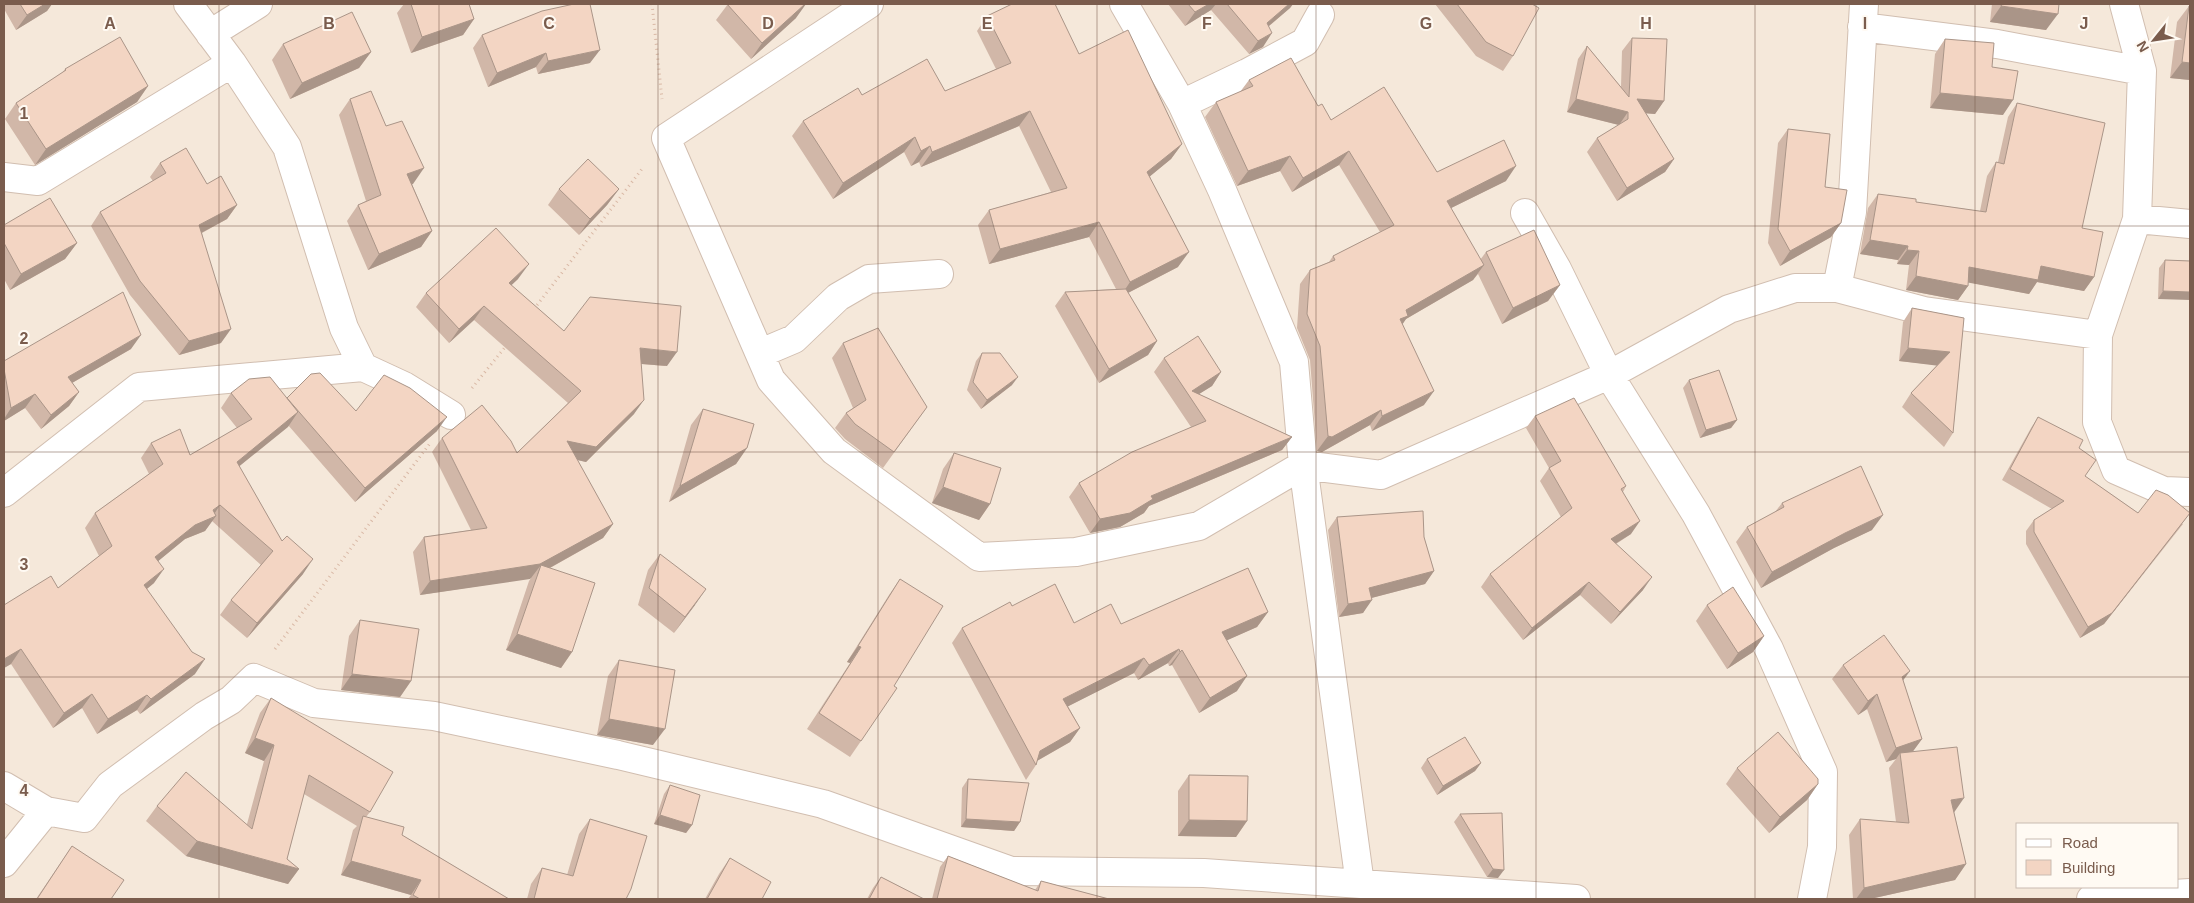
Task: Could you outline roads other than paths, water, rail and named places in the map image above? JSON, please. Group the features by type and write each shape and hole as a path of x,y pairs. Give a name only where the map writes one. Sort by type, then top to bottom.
{"street":[{"path":"188,4 232,63 287,147 344,328 362,367"},
{"path":"210,34 258,4"},
{"path":"869,4 666,138 772,380 834,451 979,557 1076,552 1199,526 1303,465 1381,475 1609,375 1729,309 1795,288 1838,288 1924,311 2098,335"},
{"path":"1124,4 1182,104 1222,190 1294,362 1303,465 1362,892"},
{"path":"2124,4 2142,70 2137,219 2098,335 2097,422 2116,470 2164,491 2190,492"},
{"path":"1182,104 1247,73 1305,42 1320,15"},
{"path":"1838,288 1852,212 1863,16 1997,44 2142,70"},
{"path":"4,177 38,181 232,63"},
{"path":"1525,213 1557,269 1609,375 1696,514 1768,649 1823,772 1822,848 1812,899"},
{"path":"2137,219 2190,224"},
{"path":"761,353 794,339 838,298 868,279 939,274"},
{"path":"4,492 140,387 362,367 404,386 451,415"},
{"path":"4,786 46,811 84,818 110,785 204,716 231,700 254,678 314,703 434,716 618,755 823,804 1011,871 1204,873 1362,892 1576,899"},
{"path":"4,862 46,811"},
{"path":"2091,899 2190,893"}]}
